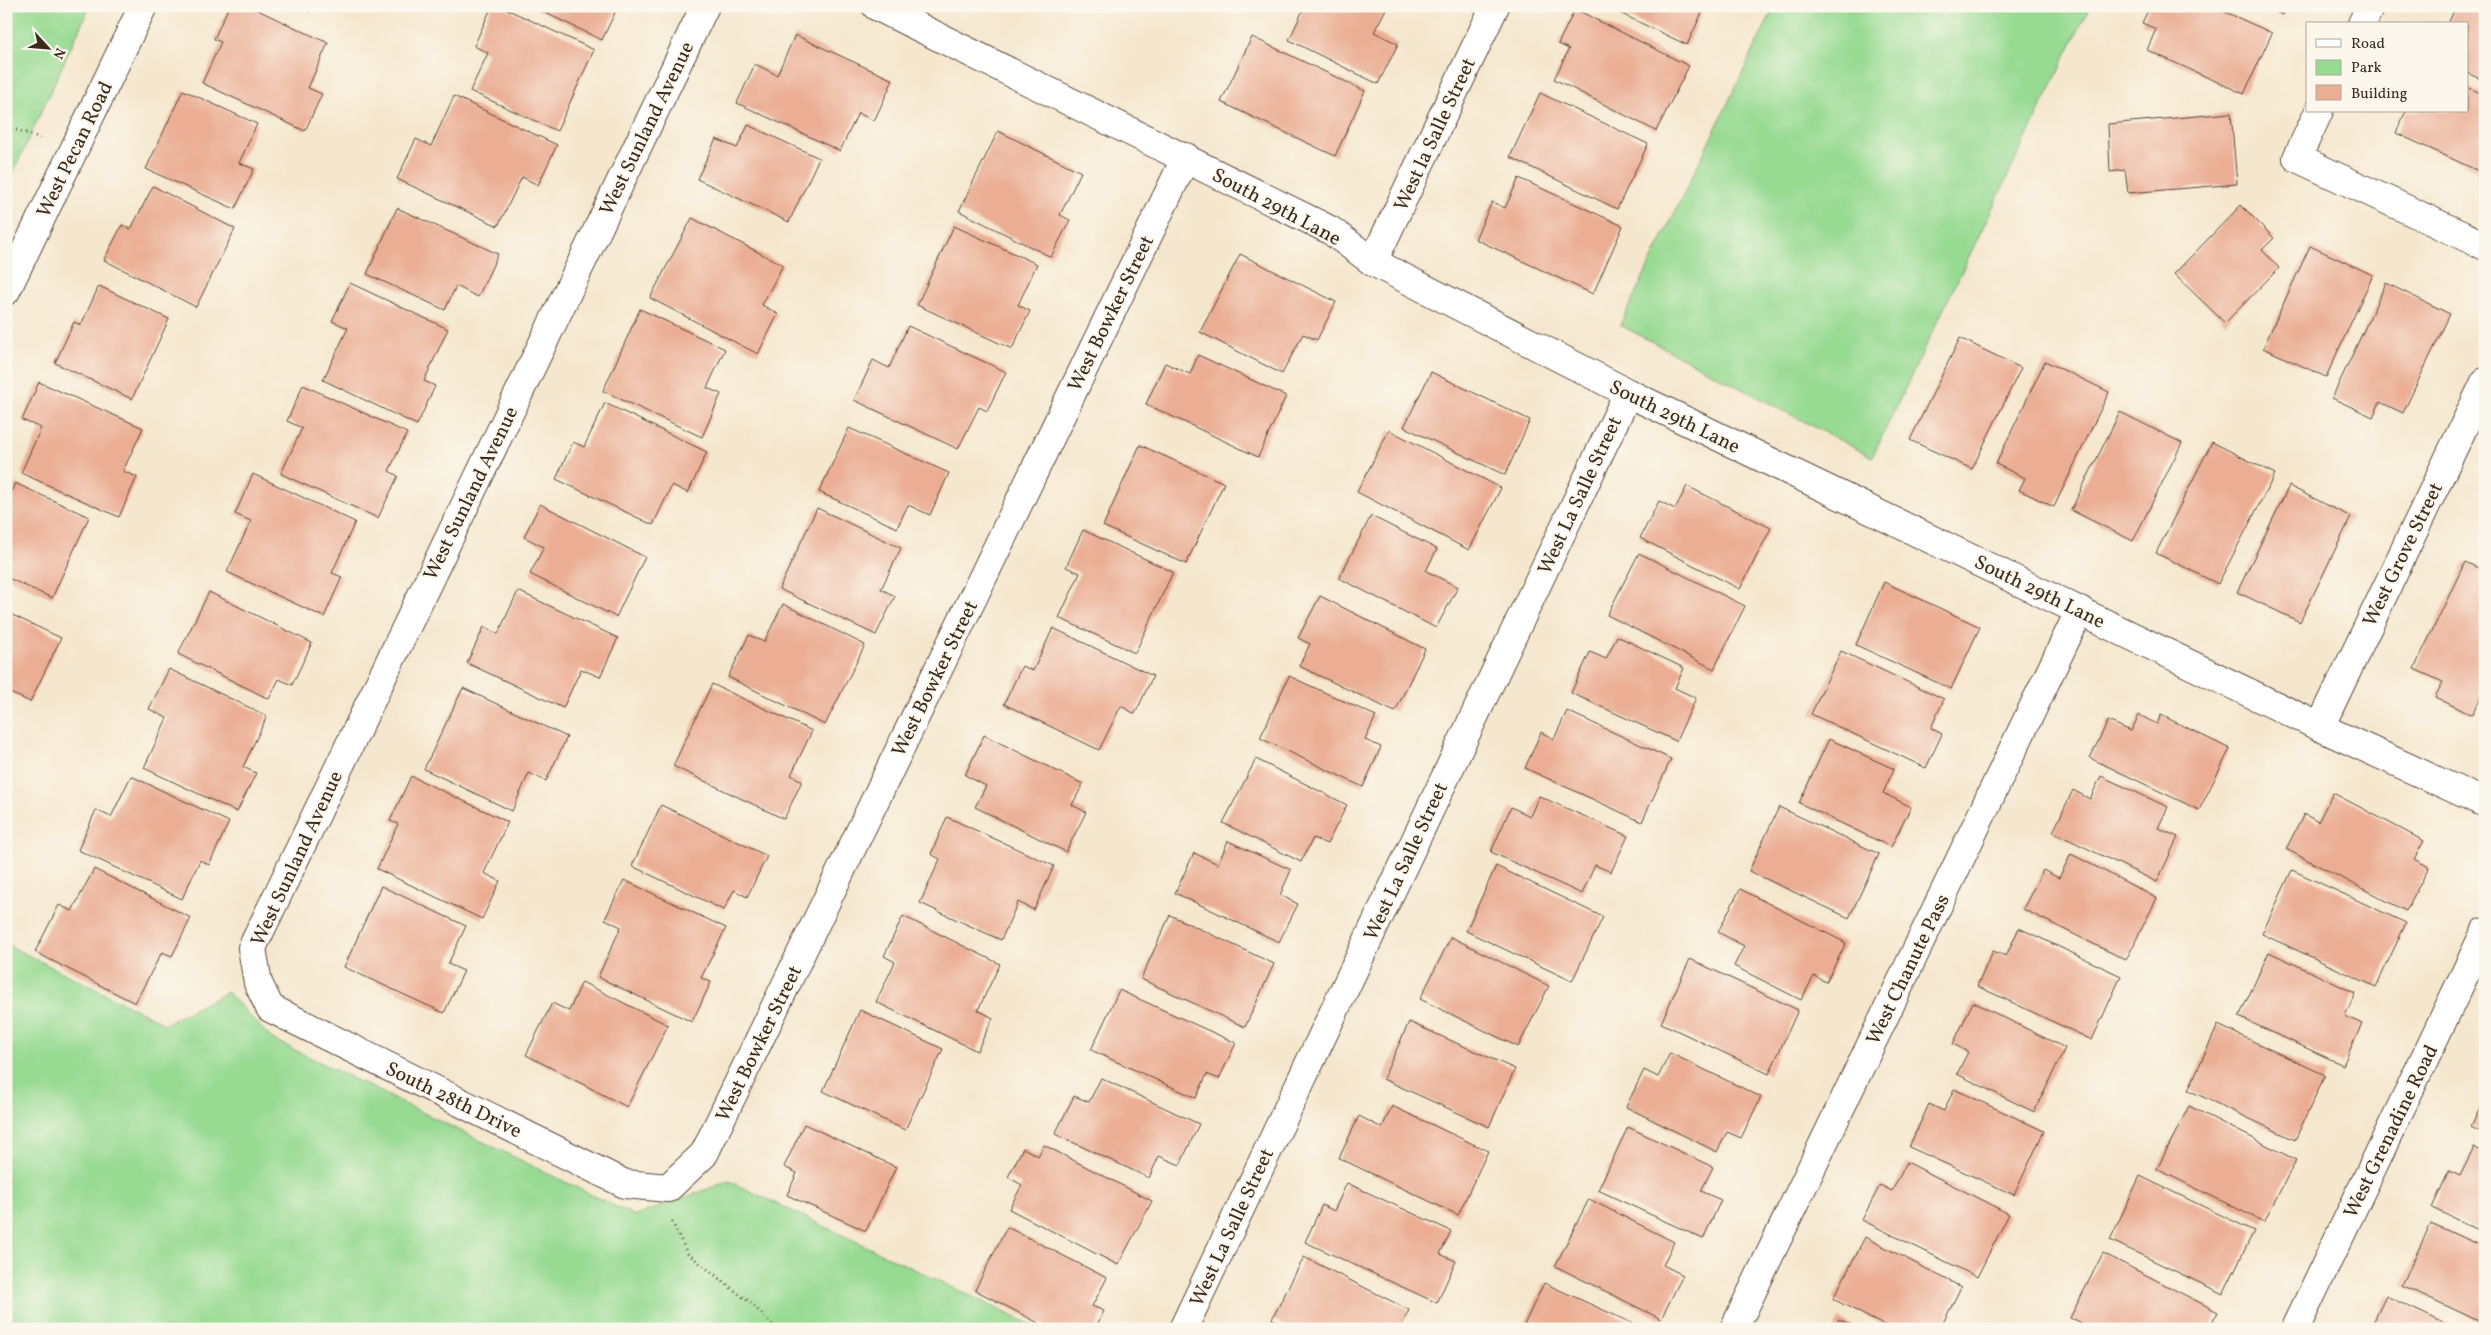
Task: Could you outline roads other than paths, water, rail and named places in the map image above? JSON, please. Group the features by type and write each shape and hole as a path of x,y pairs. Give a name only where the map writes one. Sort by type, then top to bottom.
{"street":[{"name":"West Pecan Road","path":"6,291 143,6"},
{"name":"West Sunland Avenue","path":"258,983 252,948 705,6"},
{"name":"South 29th Lane","path":"876,6 1186,157 1330,230 1373,262 1628,394 2320,726 2485,803"},
{"name":"West la Salle Street","path":"1373,262 1494,6"},
{"path":"2363,22 2370,6"},
{"path":"2319,112 2297,158 2485,246"},
{"name":"West Bowker Street","path":"668,1188 704,1154 1186,157"},
{"name":"West Grove Street","path":"2320,726 2485,382"},
{"name":"West La Salle Street","path":"1183,1329 1628,394"},
{"name":"West Chanute Pass","path":"1734,1329 2080,610"},
{"name":"West Grenadine Road","path":"2295,1329 2485,932"},
{"name":"South 28th Drive","path":"258,983 270,1008 625,1184 668,1188"}]}
